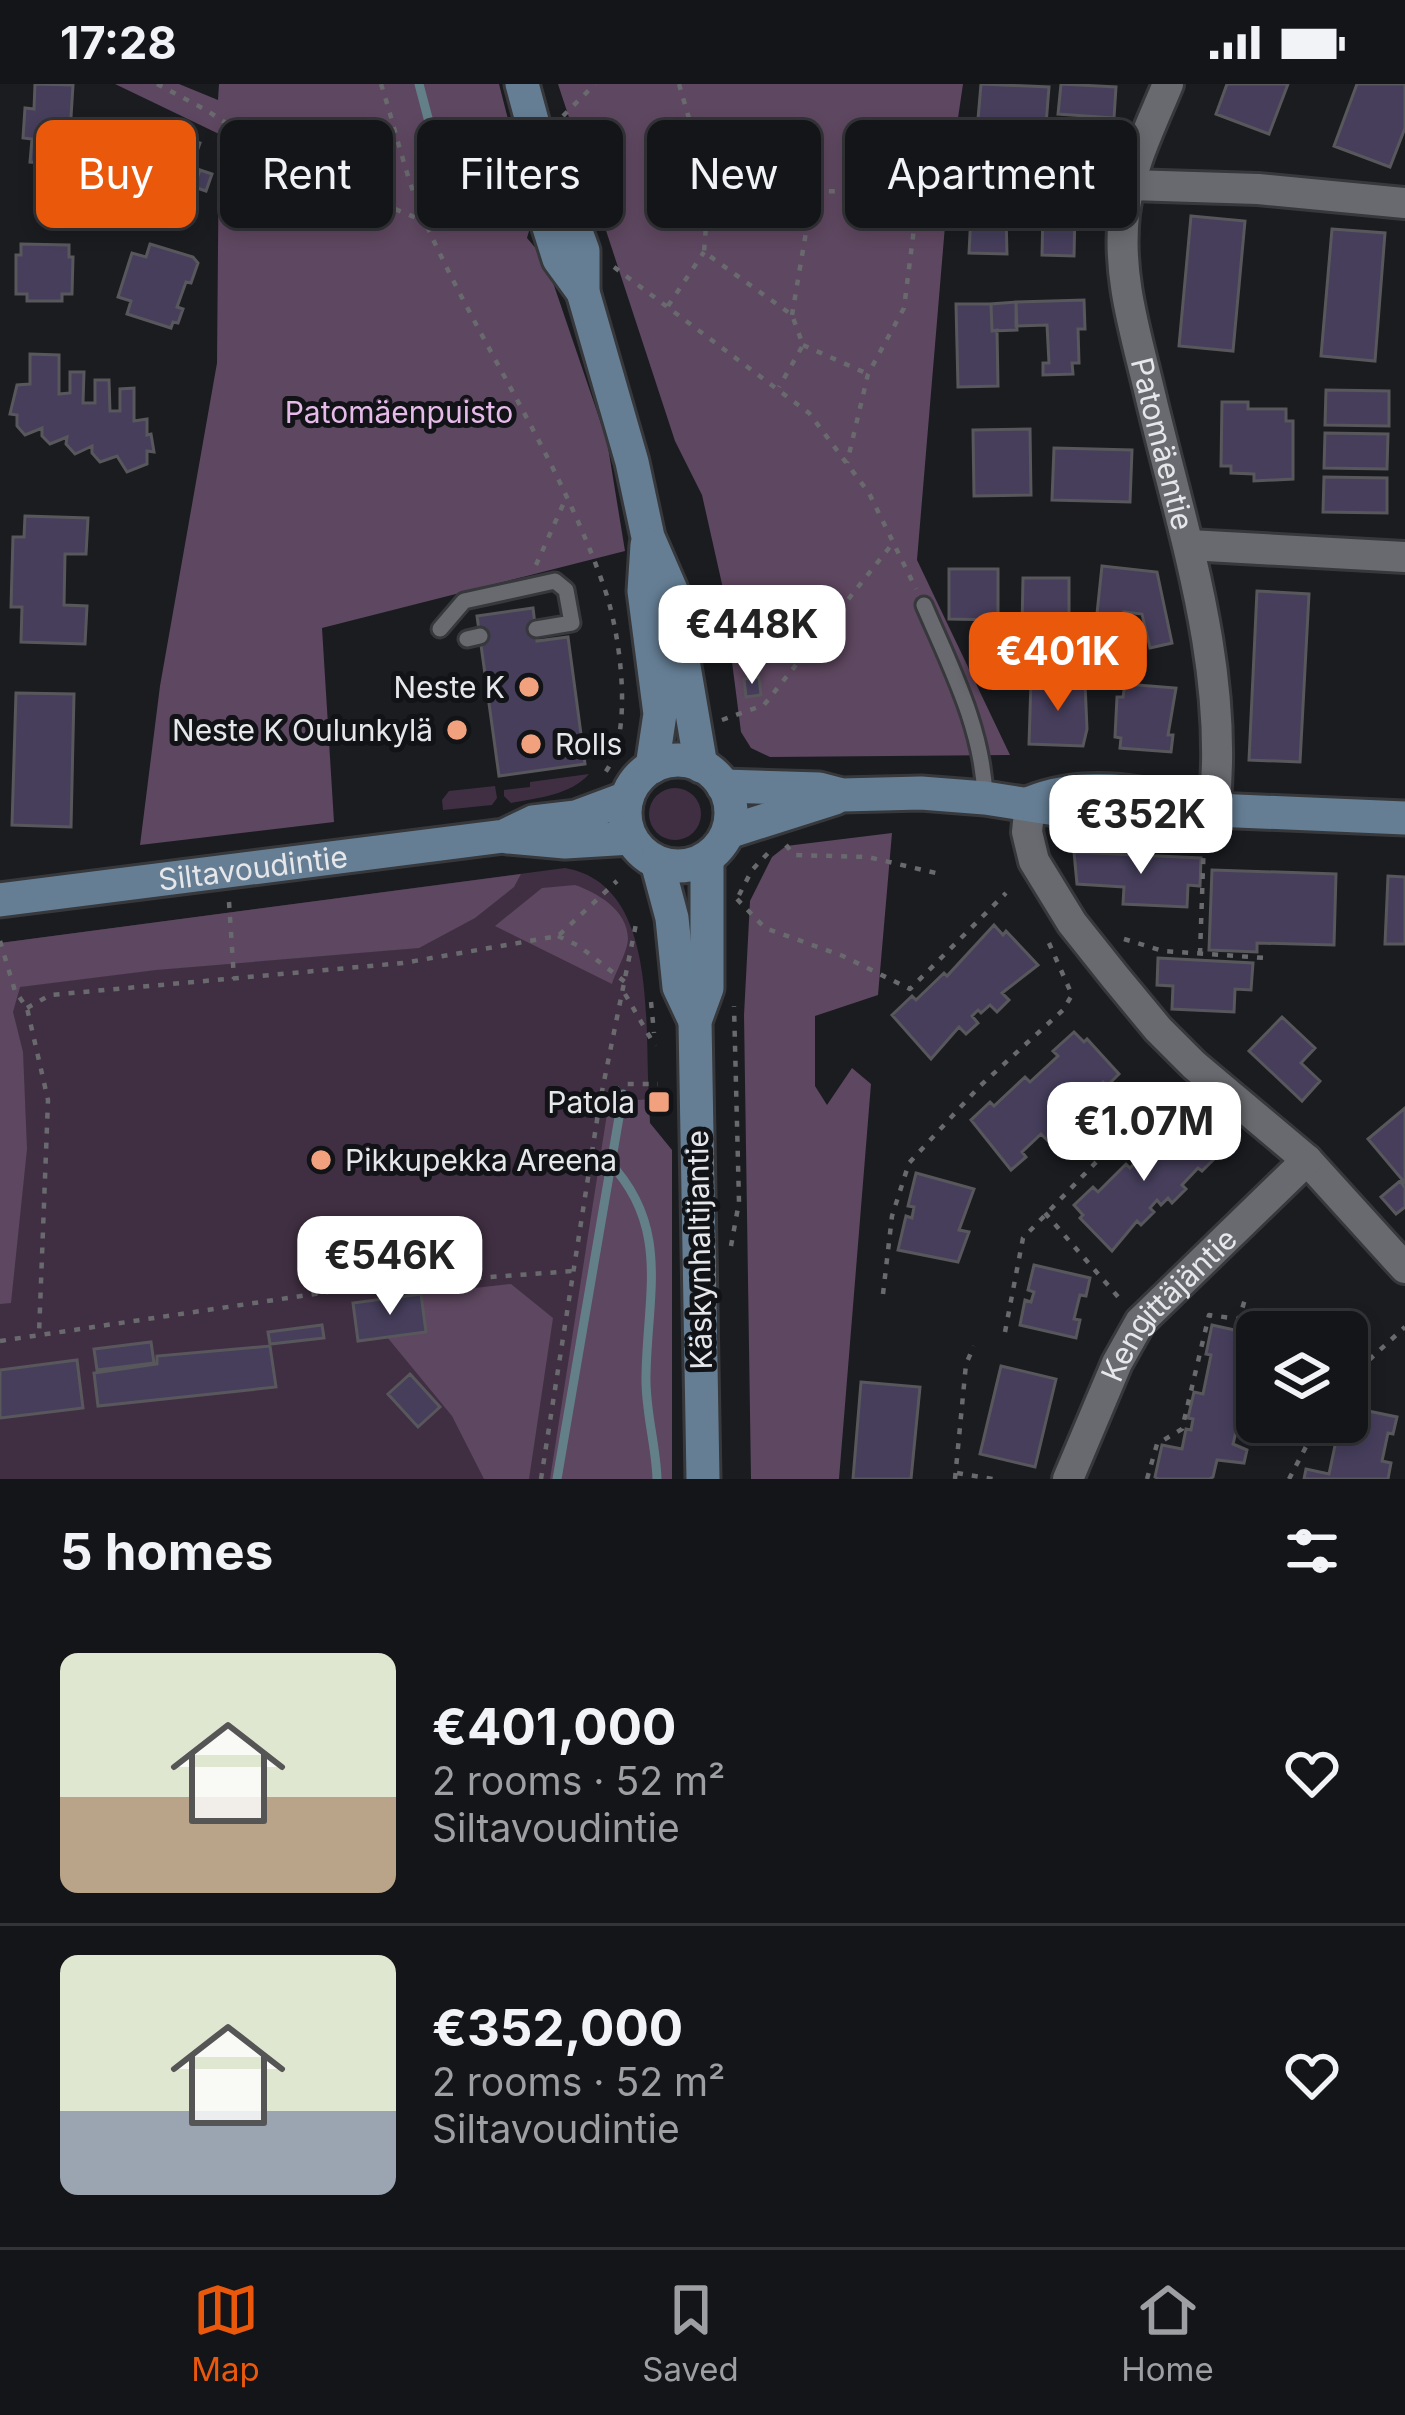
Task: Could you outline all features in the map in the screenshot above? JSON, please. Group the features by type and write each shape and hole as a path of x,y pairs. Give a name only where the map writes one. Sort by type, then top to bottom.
{"main road":[{"path":"522,84 532,120"},
{"path":"549,228 559,259 583,292"},
{"path":"575,228 583,251 583,292 632,462 648,537 671,590 712,776 731,808 717,845"},
{"path":"648,537 644,591 660,714 652,767"},
{"path":"842,795 717,845 684,866 657,862 642,852 626,821 627,798 637,780 652,767 673,760 712,776 842,795 921,793 985,798 1100,817 1209,824 1405,818"},
{"name":"Siltavoudintie","path":"504,836 533,822 575,817 627,798"},
{"name":"Siltavoudintie","path":"0,900 504,836 565,842 631,838"},
{"name":"Käskynhaltijantie","path":"703,1479 695,1021 707,988 717,845"},
{"name":"Käskynhaltijantie","path":"657,862 672,918 679,987 695,1021"}],"street":[{"name":"Patomäentie","path":"1137,166 1168,84"},
{"path":"1137,185 1258,189 1405,202"},
{"name":"Patomäentie","path":"1124,228 1123,282 1189,545 1216,719 1218,760 1209,824"},
{"path":"1189,545 1405,557"},
{"path":"1030,803 1029,848 1072,923 1158,1029 1307,1160 1405,1268"},
{"name":"Kengittäjäntie","path":"1068,1479 1117,1363 1140,1322 1307,1160"}],"lane":[{"path":"440,629 464,601 555,581 566,590 572,623 536,629"},
{"path":"924,605 971,717 984,769 985,798"}],"path":[{"path":"158,84 295,168 417,217"},
{"path":"381,84 417,198"},
{"path":"559,119 595,84"},
{"path":"680,84 690,120"},
{"path":"821,191 919,189 904,308 868,374 847,464"},
{"path":"428,228 566,498 606,590 622,699 621,739 609,768 595,784"},
{"path":"518,228 542,237 551,235"},
{"path":"668,305 704,252 706,228"},
{"path":"778,389 802,345 792,315 806,228"},
{"path":"704,252 792,315"},
{"path":"605,261 809,413 869,493 924,605"},
{"path":"802,345 868,374"},
{"path":"525,587 566,498"},
{"path":"722,720 764,705 893,543"},
{"path":"1200,953 1209,824"},
{"path":"729,917 752,870 782,839 794,856 868,857 940,874"},
{"path":"27,1008 50,995 403,963 558,936 617,880"},
{"path":"736,899 765,928 910,988 1006,893"},
{"path":"229,902 234,979"},
{"path":"542,1479 600,1101 638,920"},
{"path":"558,936 625,982"},
{"path":"1118,937 1163,951 1266,958"},
{"path":"883,1294 892,1216 909,1163 980,1086 1063,1010 1072,995 1046,938"},
{"path":"0,940 15,991 27,1008 48,1100 39,1334"},
{"path":"623,991 655,1046"},
{"path":"731,1246 739,1202 734,994"},
{"path":"600,1101 626,1084 658,1084"},
{"path":"1005,1332 1023,1238 1129,1128"},
{"path":"1045,1213 1140,1322"},
{"path":"0,1341 368,1286 573,1271"},
{"path":"1147,1479 1157,1444 1182,1429 1209,1315 1239,1319 1246,1296"},
{"path":"1368,1361 1405,1327"},
{"path":"974,1346 966,1364 955,1476 993,1479"},
{"path":"1288,1479 1308,1443"}],"shaded area":[{"path":"589,774 553,794 511,803 504,796 504,790 530,787 530,782"},
{"path":"495,786 497,798 492,805 443,810 442,800 449,791"},
{"path":"675,788 693,796 701,814 693,832 675,840 657,832 649,814 657,796"},
{"path":"565,868 595,879 617,900 632,929 645,998 649,1099 639,1099 637,1479 0,1479 0,943"}],"green space":[{"name":"Patomäenpuisto","path":"115,84 179,84 218,100 219,84 499,84 508,120 417,120 417,228 530,228 527,238 545,259 607,441 625,551 322,628 334,822 140,845 160,686 217,363 219,134"},
{"path":"558,84 963,84 958,120 845,120 845,228 945,228 917,560 1010,755 770,757 751,748 741,732 722,584 702,495 675,441 605,228 623,228 623,120 570,120"},
{"path":"892,833 878,995 815,1016 815,1086 827,1105 852,1068 871,1084 839,1479 751,1479 744,1015 750,901 772,857 786,846"},
{"path":"521,874 514,887 475,918 419,948 156,970 20,987 13,1012 23,1052 27,1149 11,1303 0,1304 0,943"},
{"path":"575,885 610,904 623,919 628,938 612,984 495,926 542,888"},
{"path":"649,1099 650,1123 672,1150 672,1479 550,1479 609,1101"},
{"path":"511,1284 553,1318 529,1479 484,1479 452,1416 387,1337 426,1332 421,1294"}],"building":[{"path":"35,84 73,85 71,120 36,120 36,162 30,162 32,139 23,138 25,108 34,109"},
{"path":"981,84 1049,87 1046,120 978,120"},
{"path":"1061,84 1116,87 1114,118 1058,114"},
{"path":"1227,84 1288,84 1269,134 1216,114"},
{"path":"1357,84 1405,84 1405,128 1390,167 1334,146"},
{"path":"200,170 212,174 206,191 196,188"},
{"path":"1191,216 1245,221 1233,351 1179,346"},
{"path":"970,228 1006,228 1007,254 969,253"},
{"path":"1043,228 1075,228 1074,256 1042,255"},
{"path":"1332,229 1385,233 1375,361 1321,356"},
{"path":"21,244 69,245 72,294 62,294 62,301 27,301 27,294 16,294 16,255 21,255"},
{"path":"150,244 193,257 198,263 177,307 183,309 178,323 173,322 171,328 127,314 131,301 118,297 132,253 146,257"},
{"path":"1084,300 1085,329 1078,329 1079,363 1072,363 1073,374 1043,375 1043,363 1049,363 1047,325 1016,326 1016,302"},
{"path":"1016,302 1017,330 992,331 991,304"},
{"path":"956,304 991,304 992,331 997,330 998,386 958,387"},
{"path":"30,354 59,355 59,394 70,393 70,372 84,372 83,403 95,403 95,380 109,380 110,411 120,411 120,389 134,388 134,421 147,419 147,435 151,434 154,452 147,451 147,464 127,472 117,456 100,462 92,446 75,454 66,444 67,437 50,444 42,428 25,435 17,426 17,415 10,414 17,385 30,384"},
{"path":"1326,390 1389,391 1389,426 1325,425"},
{"path":"1222,402 1248,402 1248,409 1286,409 1286,421 1293,421 1293,479 1254,481 1254,474 1231,473 1231,466 1221,466"},
{"path":"1030,429 1031,495 974,496 973,430"},
{"path":"1325,433 1388,434 1387,469 1324,468"},
{"path":"1054,448 1132,450 1130,502 1052,500"},
{"path":"1324,477 1387,478 1387,513 1323,512"},
{"path":"25,516 88,518 86,554 65,554 64,605 87,606 85,644 21,642 22,607 11,607 13,537 24,537"},
{"path":"1102,566 1157,572 1172,643 1150,648 1142,614 1124,612 1121,644 1094,642"},
{"path":"949,569 998,569 998,620 949,619"},
{"path":"1023,578 1069,578 1069,629 1022,628"},
{"path":"1257,591 1309,594 1300,762 1249,760"},
{"path":"533,608 537,641 568,637 585,764 499,776 477,616"},
{"path":"759,677 761,695 746,697 744,679"},
{"path":"1031,681 1085,683 1083,746 1029,744"},
{"path":"1125,684 1176,688 1168,735 1173,735 1171,752 1120,748 1121,738 1115,737 1117,697 1123,697"},
{"path":"16,693 74,694 71,827 12,825"},
{"path":"1074,852 1201,858 1200,886 1188,885 1187,907 1123,904 1124,887 1077,884"},
{"path":"1212,870 1336,874 1334,945 1257,943 1257,952 1209,950"},
{"path":"1388,876 1405,877 1405,944 1385,944"},
{"path":"994,925 1003,935 1006,931 1038,965 1002,993 1009,1000 997,1012 990,1005 981,1013 978,1010 972,1016 978,1023 966,1034 959,1027 931,1059 892,1015 944,973 947,976"},
{"path":"1158,958 1253,963 1251,990 1235,989 1234,1012 1172,1009 1173,986 1157,985"},
{"path":"1282,1017 1315,1048 1301,1063 1320,1081 1302,1101 1249,1051"},
{"path":"1074,1032 1084,1042 1087,1039 1119,1074 1083,1101 1090,1107 1076,1120 1070,1113 1060,1117 1054,1123 1060,1130 1048,1141 1041,1134 1011,1170 971,1120 1025,1077 1030,1082 1058,1056 1053,1051"},
{"path":"1405,1108 1405,1183 1368,1139"},
{"path":"1170,1117 1215,1158 1202,1171 1198,1168 1172,1203 1168,1198 1161,1205 1157,1200 1150,1208 1154,1212 1141,1225 1137,1221 1112,1251 1080,1218 1083,1215 1074,1205 1093,1187 1098,1192 1126,1164 1130,1168 1155,1142 1151,1137"},
{"path":"916,1173 974,1189 959,1230 969,1232 958,1262 898,1250 906,1216 912,1218 914,1207 908,1206"},
{"path":"1400,1181 1405,1207 1396,1214 1381,1197"},
{"path":"1034,1265 1090,1278 1074,1319 1080,1320 1076,1338 1020,1325 1025,1300 1031,1302 1034,1292 1028,1290"},
{"path":"421,1294 426,1332 358,1341 353,1303"},
{"path":"322,1325 324,1338 270,1344 268,1332"},
{"path":"1212,1325 1236,1330 1233,1444 1247,1450 1244,1463 1217,1460 1209,1479 1159,1479 1155,1477 1162,1445 1182,1449 1186,1429 1191,1430 1193,1419 1188,1418 1194,1392 1203,1394 1211,1355 1206,1354"},
{"path":"151,1342 154,1363 97,1370 94,1349"},
{"path":"270,1346 276,1387 98,1406 94,1373 157,1364 157,1356"},
{"path":"77,1360 83,1408 0,1418 0,1370"},
{"path":"1001,1366 1056,1379 1035,1467 980,1454"},
{"path":"410,1374 440,1407 418,1427 388,1394"},
{"path":"861,1382 920,1387 911,1479 853,1479"},
{"path":"1368,1411 1397,1417 1382,1461 1391,1463 1388,1479 1304,1479 1306,1469 1329,1474 1336,1443 1368,1443"}],"waterway":[{"path":"419,84 429,120"},
{"path":"557,1479 623,1094"},
{"path":"609,1162 628,1187 648,1237 651,1290 646,1389 657,1479"}],"place":[{"name":"Neste K","path":"529,687"},
{"name":"Neste K Oulunkylä","path":"457,730"},
{"name":"Rolls","path":"531,744"},
{"name":"Patola","path":"659,1102"},
{"name":"Pikkupekka Areena","path":"321,1160"}]}
